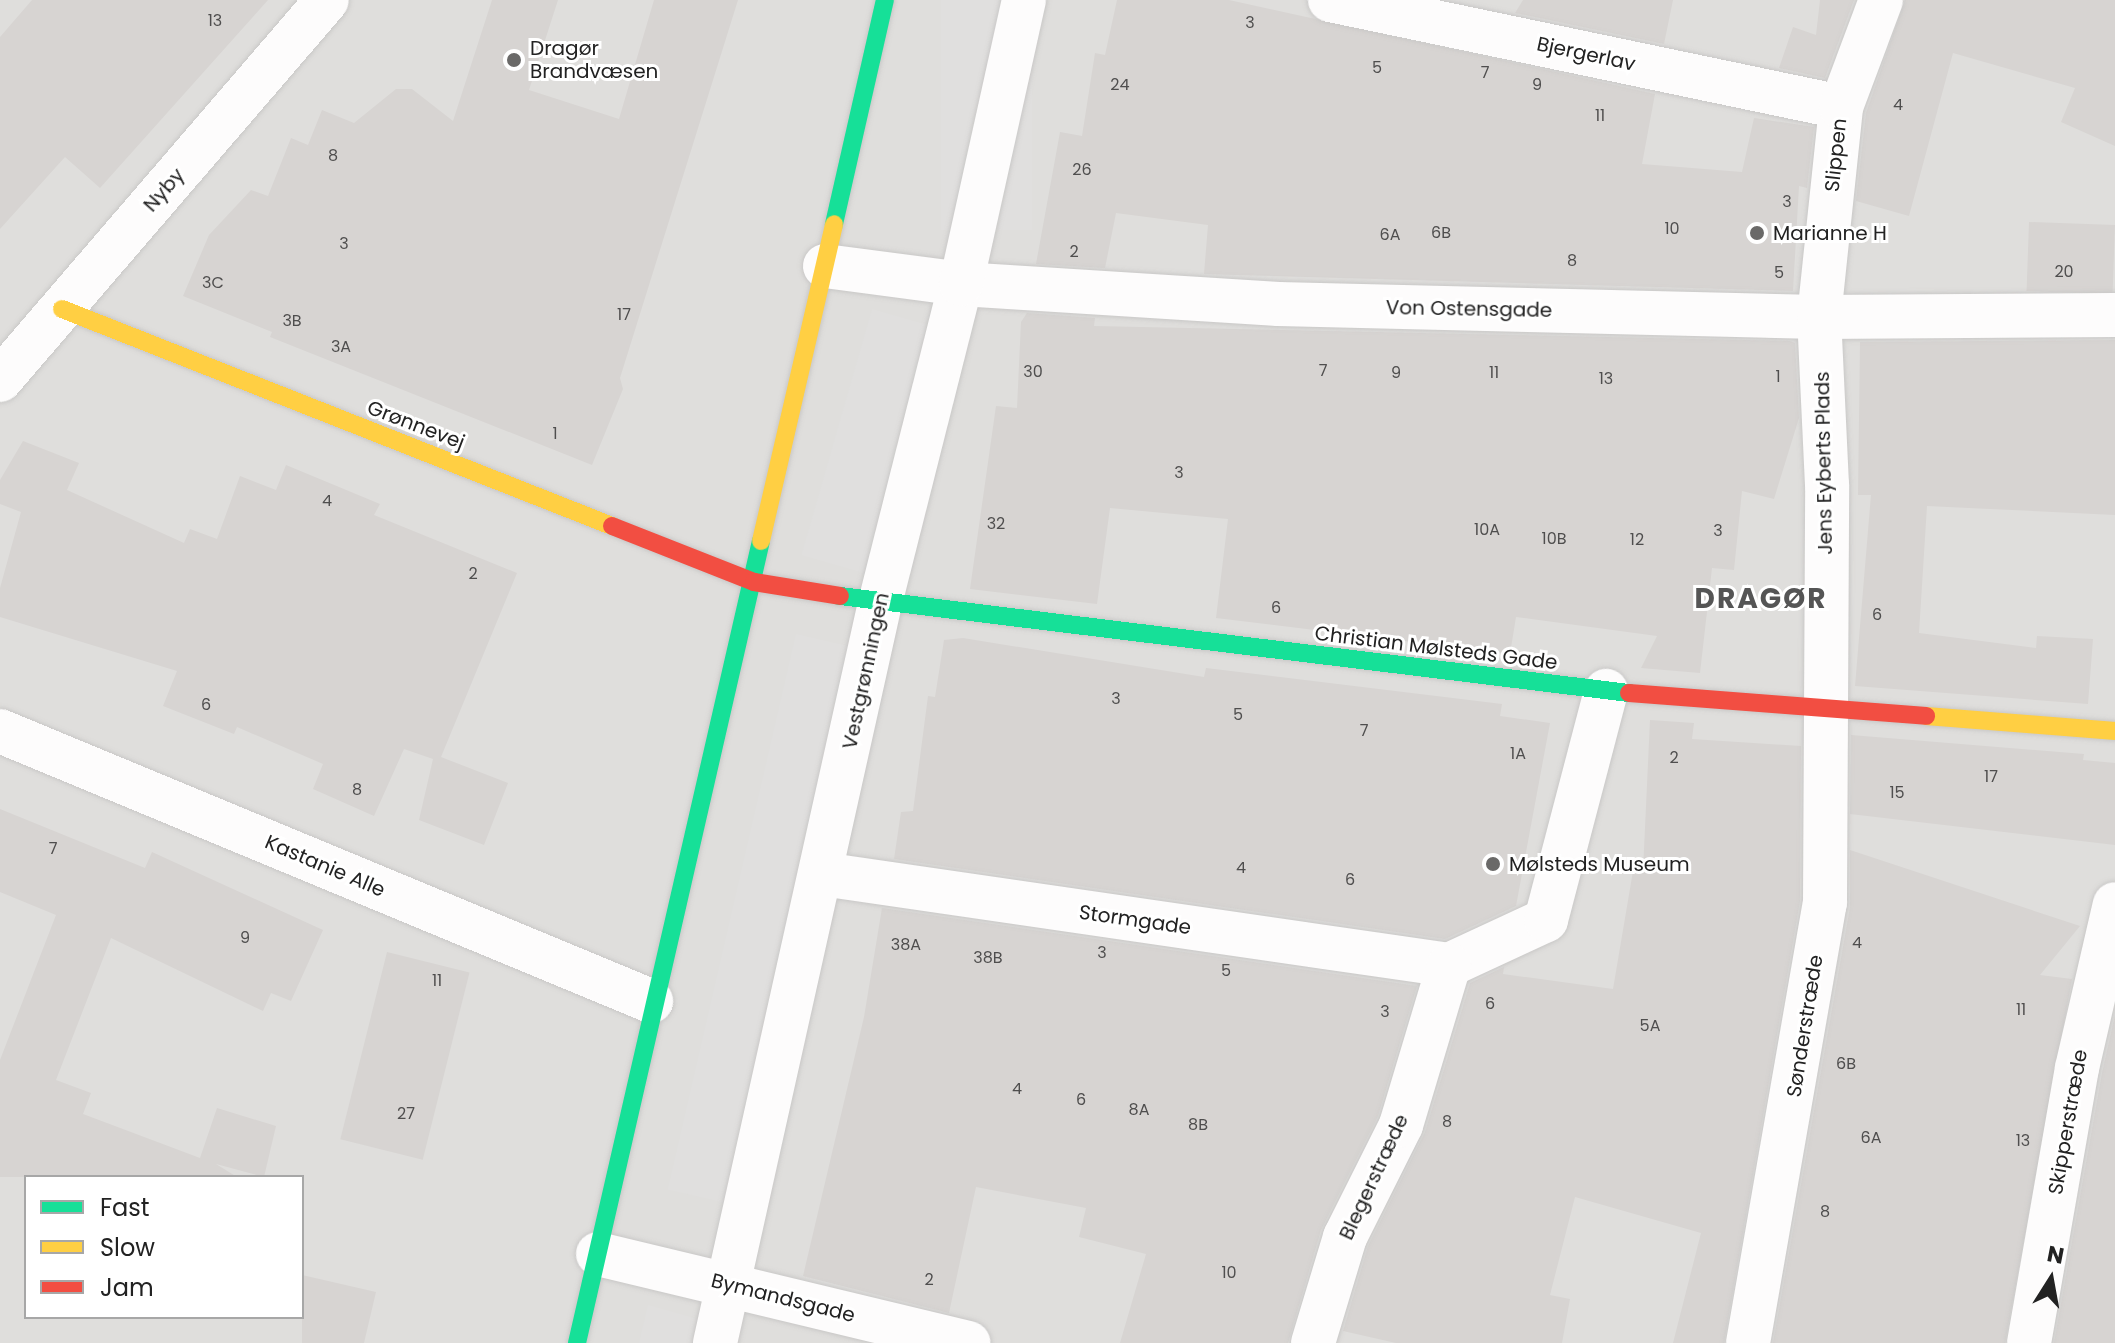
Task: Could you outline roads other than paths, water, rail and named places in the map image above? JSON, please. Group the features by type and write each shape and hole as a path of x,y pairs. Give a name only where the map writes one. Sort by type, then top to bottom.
{"street":[{"name":"Nyby","path":"0,380 327,0"},
{"path":"577,1343 651,1001 754,582 885,0"},
{"name":"Vestgrønningen","path":"715,1343 880,603 961,284 1024,0"},
{"name":"Bjergerlav","path":"1330,0 1841,107"},
{"name":"Slippen","path":"1819,317 1841,107 1881,0"},
{"name":"Von Ostensgade","path":"825,266 961,284 1278,304 1819,317 2115,315"},
{"name":"Grønnevej","path":"62,309 754,582"},
{"name":"Jens Eyberts Plads","path":"1819,317 1827,485 1825,705"},
{"name":"Christian Mølsteds Gade","path":"754,582 880,603 1606,691 1825,705 2115,731"},
{"path":"1449,965 1546,920 1606,691"},
{"name":"Sønderstræde","path":"1748,1343 1825,903 1825,705"},
{"name":"Kastanie Alle","path":"0,731 651,1001"},
{"name":"Stormgade","path":"822,874 1449,965"},
{"name":"Skipperstræde","path":"2029,1343 2077,1068 2115,904"},
{"name":"Blegerstræde","path":"1313,1343 1345,1237 1401,1125 1449,965"},
{"name":"Bymandsgade","path":"598,1254 968,1343"}],"place":[{"name":"Dragør Brandvæsen","path":"514,60"},
{"name":"Marianne H","path":"1757,233"},
{"name":"Mølsteds Museum","path":"1493,864"}],"district":[{"name":"DRAGØR","path":"1761,599"}]}
